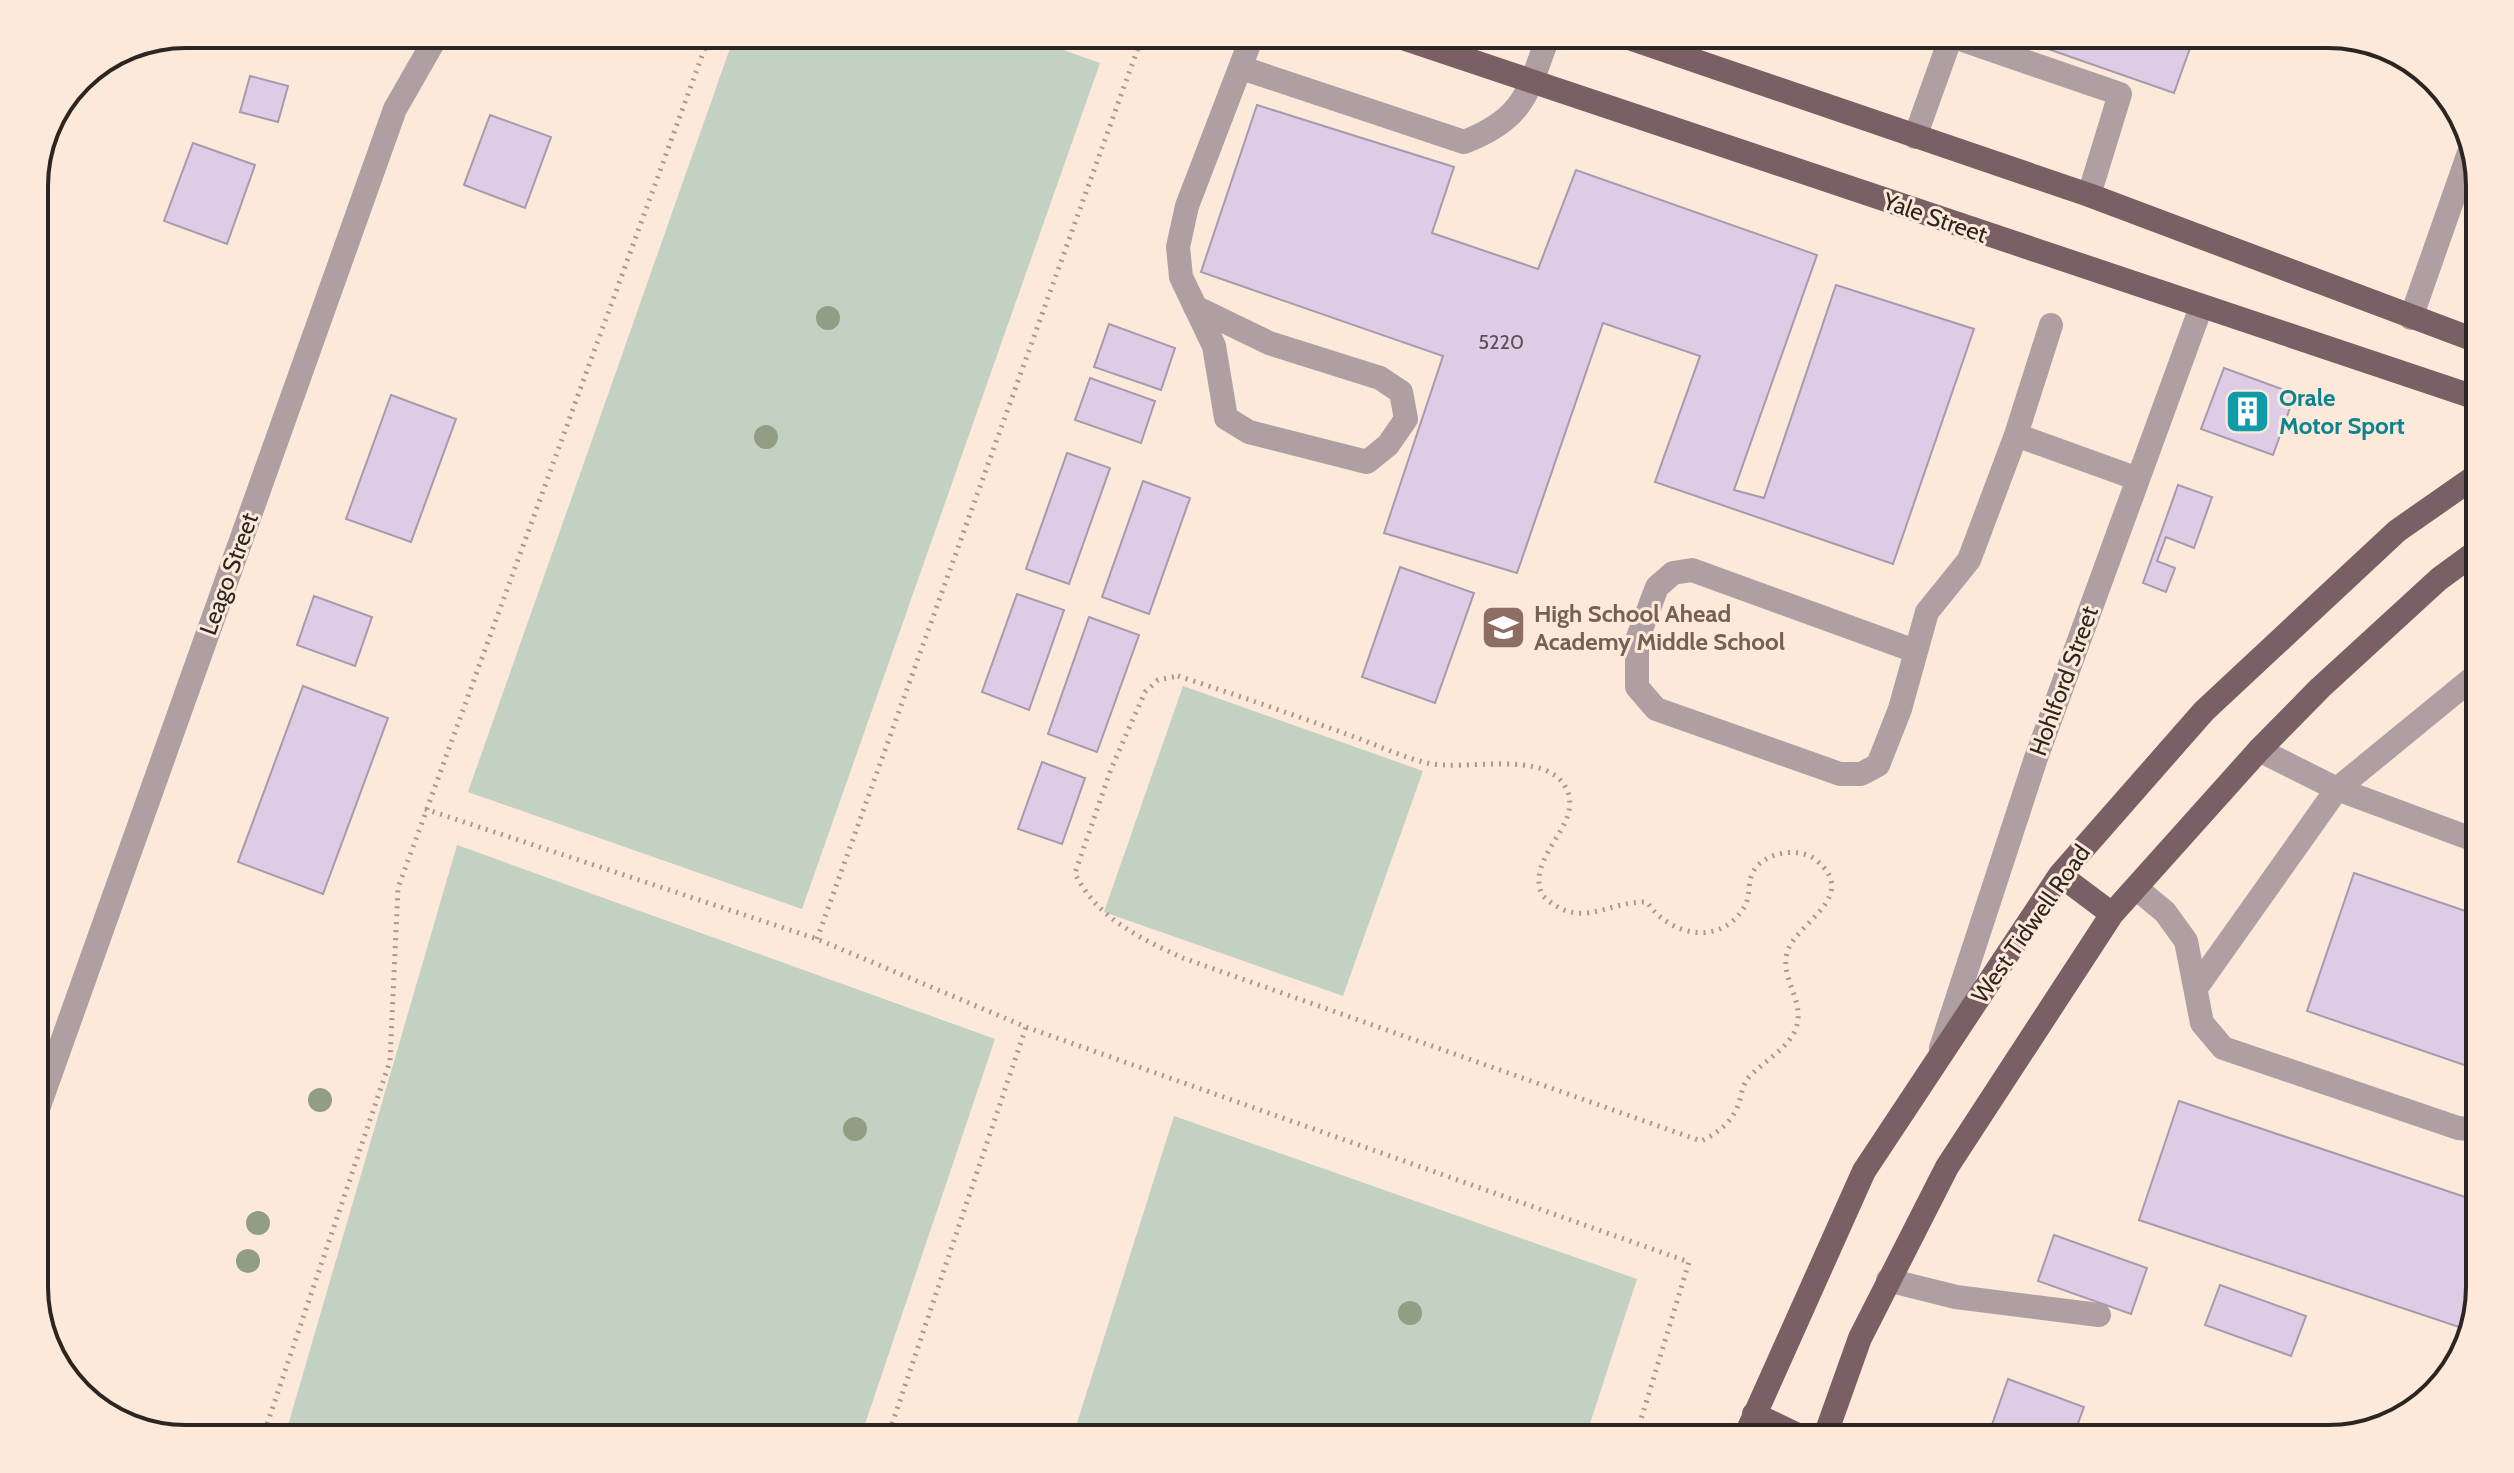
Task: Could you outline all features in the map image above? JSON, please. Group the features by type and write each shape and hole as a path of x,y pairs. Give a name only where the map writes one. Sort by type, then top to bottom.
{"main road":[{"name":"Yale Street","path":"1431,48 2466,394"},
{"path":"1658,48 2089,195 2466,337"},
{"name":"West Tidwell Road","path":"1750,1425 1864,1171 2060,875 2204,711 2397,531 2466,483"},
{"path":"1829,1425 1860,1338 1947,1167 2112,914 2259,750 2439,579 2466,559"},
{"path":"2060,875 2112,914"},
{"path":"1754,1414 1777,1425"}],"street":[{"name":"Leago Street","path":"48,1081 395,109 430,48"},
{"path":"1195,307 1269,343 1380,378 1401,392 1406,419 1388,445 1367,462 1249,432 1226,418 1214,346 1195,307 1181,277 1178,247 1187,206 1248,48"},
{"path":"1242,68 1464,142 1496,129 1516,113 1544,48"},
{"path":"1915,137 1947,48"},
{"path":"1989,48 2120,94 2089,195"},
{"path":"2411,318 2464,166"},
{"name":"Hohlford Street","path":"1938,1058 2036,758 2201,307"},
{"path":"1915,651 1692,570 1673,573 1657,587 1637,640 1637,687 1656,709 1840,774 1861,774 1878,765 1900,709 1927,612 1969,560 2016,435 2051,325"},
{"path":"2016,435 2138,479"},
{"path":"2196,988 2337,789 2466,683"},
{"path":"2259,750 2337,789 2466,837"},
{"path":"2136,888 2165,912 2186,941 2202,1023 2223,1048 2466,1129"},
{"path":"1888,1280 1956,1297 2099,1315"}],"path":[{"path":"267,1425 390,1061 398,888 705,48"},
{"path":"817,939 1138,48"},
{"path":"1178,676 1429,764 1512,765 1549,771 1567,790 1570,810 1540,864 1536,878 1542,895 1573,914 1595,914 1632,901 1647,902 1670,926 1703,933 1724,927 1742,912 1749,900 1752,875 1759,865 1769,858 1789,852 1804,853 1817,861 1828,875 1831,890 1827,905 1797,934 1786,957 1786,972 1798,1008 1797,1027 1789,1040 1747,1078 1734,1113 1718,1133 1701,1141 1183,958 1129,933 1083,890 1075,873 1111,769 1145,692 1158,680 1178,676"},
{"path":"425,809 817,939 1026,1027 1689,1262 1639,1425"},
{"path":"892,1425 1026,1027"}],"green space":[{"path":"730,48 1058,48 1100,63 802,909 468,792"},
{"path":"1183,686 1423,771 1343,996 1104,912"},
{"path":"457,845 995,1039 865,1425 288,1425"},
{"path":"1174,1116 1637,1279 1590,1425 1076,1425"}],"building":[{"path":"2045,48 2190,48 2174,93"},
{"path":"250,76 288,86 278,122 240,112"},
{"path":"1257,105 1454,167 1432,233 1538,269 1576,170 1817,255 1734,490 1764,498 1836,285 1974,329 1893,564 1655,482 1700,356 1603,323 1517,573 1384,533 1443,356 1201,272"},
{"path":"490,115 551,137 525,208 464,185"},
{"path":"193,143 255,165 227,244 164,221"},
{"path":"1109,324 1175,348 1161,390 1094,367"},
{"name":"Orale Motor Sport","path":"2224,368 2295,394 2273,455 2201,429"},
{"path":"1090,378 1155,401 1141,443 1075,420"},
{"path":"391,395 456,419 411,542 346,519"},
{"path":"1067,453 1110,468 1069,584 1026,569"},
{"path":"1143,481 1190,498 1149,614 1102,597"},
{"path":"2178,485 2212,497 2194,548 2166,537 2157,561 2175,568 2166,592 2143,583"},
{"path":"1400,567 1474,593 1435,703 1362,677"},
{"path":"1017,594 1064,610 1029,710 982,692"},
{"path":"314,596 372,617 355,666 297,645"},
{"path":"1089,617 1139,635 1097,752 1048,734"},
{"path":"303,686 388,718 323,894 238,862"},
{"path":"1042,762 1085,778 1062,844 1018,829"},
{"path":"2354,873 2466,911 2466,1066 2307,1011"},
{"path":"2179,1101 2466,1197 2466,1287 2460,1327 2139,1220"},
{"path":"2054,1235 2147,1268 2131,1314 2038,1281"},
{"path":"2220,1285 2306,1316 2291,1356 2205,1325"},
{"path":"2008,1379 2084,1407 2077,1425 1992,1425"}],"place":[{"name":"Orale Motor Sport","path":"2248,412"},
{"name":"High School Ahead Academy Middle School","path":"1503,628"}]}
